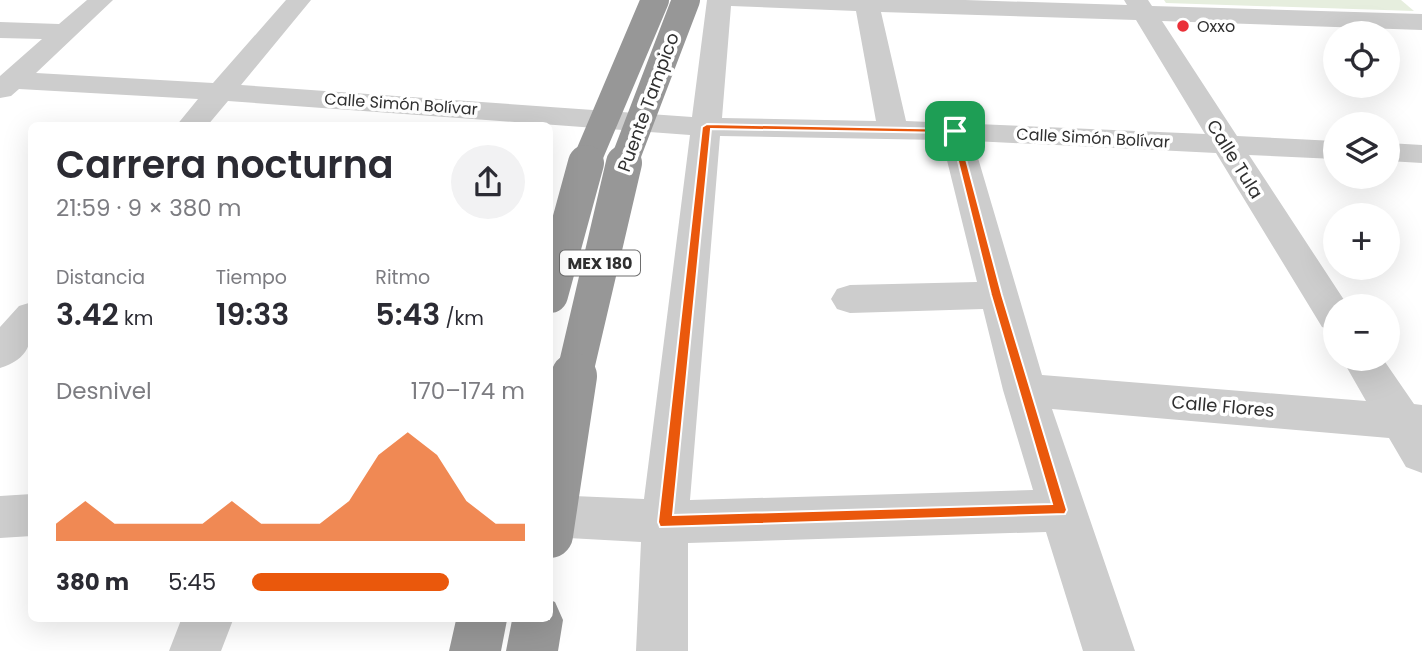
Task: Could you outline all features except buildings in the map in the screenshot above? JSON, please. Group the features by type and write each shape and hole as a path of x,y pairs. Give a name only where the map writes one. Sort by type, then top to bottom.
{"highway":[{"name":"Puente Tampico","path":"553,284 586,162 655,0"},
{"name":"Puente Tampico","path":"553,515 573,381 625,157 686,0"},
{"path":"475,651 482,622"},
{"path":"532,651 537,622"}],"street":[{"path":"6,85 101,0"},
{"path":"194,122 299,0"},
{"path":"662,651 665,522 719,0"},
{"path":"734,0 1139,6 1422,22"},
{"path":"866,1 893,130"},
{"name":"Calle Tula","path":"1139,6 1323,298"},
{"path":"0,30 66,32"},
{"name":"Calle Simón Bolívar","path":"6,85 220,92 451,117 707,127 955,131 1323,149"},
{"path":"955,131 996,295 1060,510 1108,651"},
{"path":"1400,153 1422,154"},
{"path":"850,299 996,295"},
{"path":"0,353 28,321"},
{"path":"1371,371 1415,433"},
{"name":"Calle Flores","path":"1024,390 1415,433"},
{"path":"553,516 665,522 1060,510"},
{"path":"0,517 28,515"},
{"path":"195,651 206,622"}],"green space":[{"path":"1164,0 1401,0 1414,11 1166,3"}],"place":[{"name":"Oxxo","path":"1183,26"}],"route":[{"path":"707,127 955,131 996,295 1060,510 665,522 707,127"}]}
